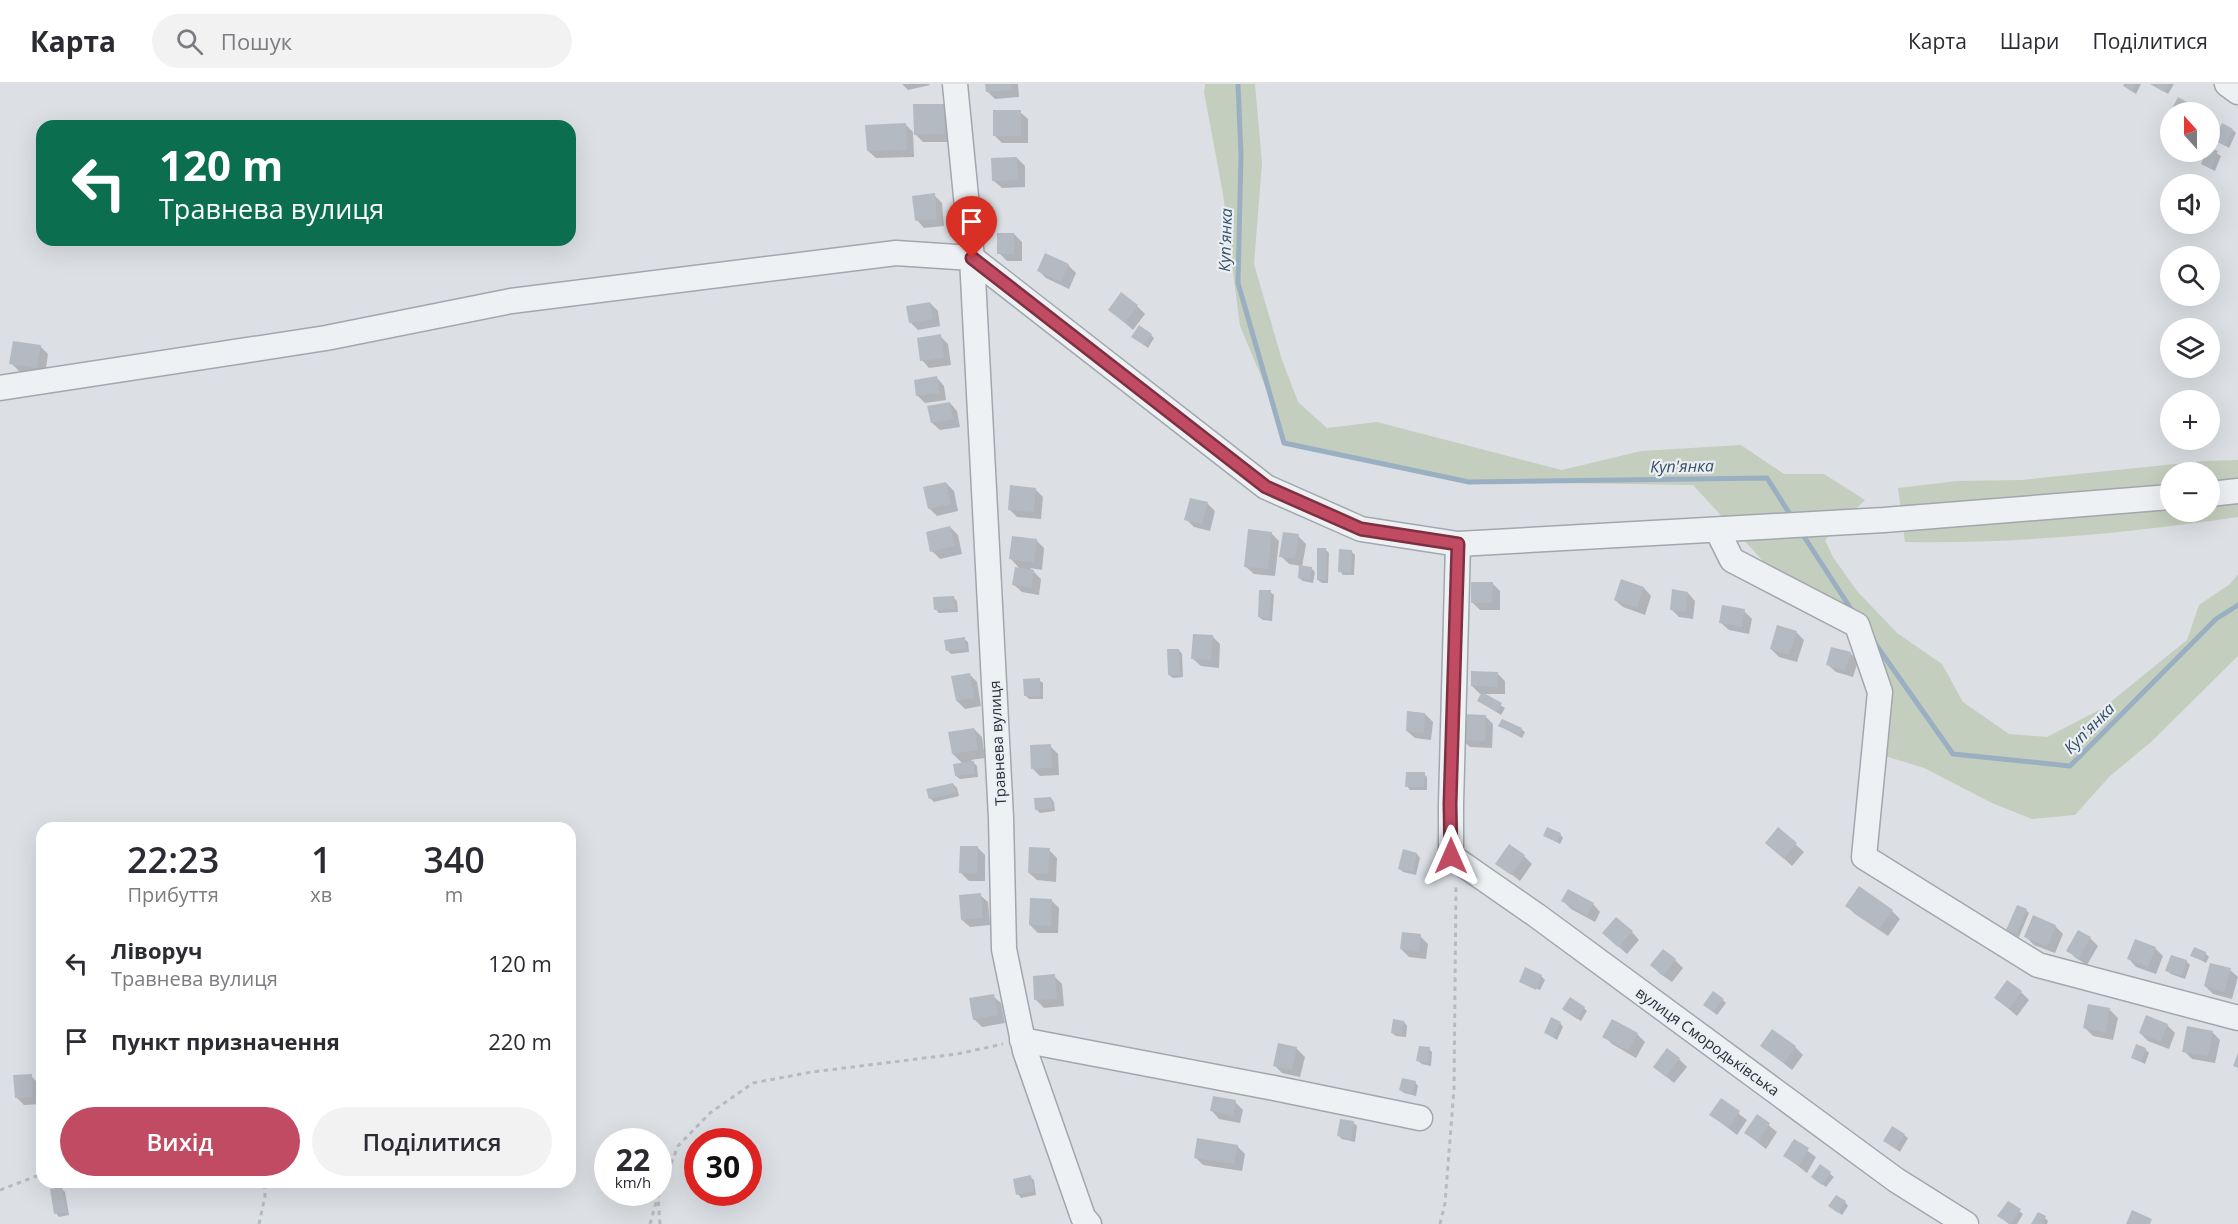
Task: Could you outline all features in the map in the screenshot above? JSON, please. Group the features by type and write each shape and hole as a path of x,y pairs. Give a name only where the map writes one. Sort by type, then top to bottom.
{"street":[{"name":"Травнева вулиця","path":"955,84 972,258 1001,818 1004,949 1025,1051 1086,1221"},
{"path":"2227,84 2238,92"},
{"path":"0,388 326,338 511,301 896,253 972,258 1266,487 1361,529 1458,544 1784,526 2160,498"},
{"path":"2220,493 2238,491"},
{"path":"1717,530 1732,560 1857,625 1880,692 1864,857 2038,965 2238,1018"},
{"path":"1451,856 1450,804 1458,544"},
{"name":"вулиця Смородьківська","path":"1451,856 1536,915 1896,1180 1966,1224"},
{"path":"1022,1040 1420,1118"}],"path":[{"path":"1440,1224 1445,1203 1454,1089 1457,892 1451,856"},
{"path":"672,1161 678,1146 710,1113 753,1083 812,1072 957,1054 1022,1040"},
{"path":"0,1190 36,1176"},
{"path":"259,1224 264,1188"},
{"path":"650,1224 655,1206"},
{"path":"658,1206 660,1224"}],"green space":[{"path":"1205,84 1255,84 1262,163 1254,264 1282,360 1298,402 1327,428 1377,422 1562,470 1641,451 1741,445 1784,474 1824,474 1865,500 1825,540 1833,557 1857,591 1897,633 1942,664 1963,702 2009,734 2047,737 2103,708 2187,640 2199,605 2230,584 2238,574 2238,656 2151,742 2110,776 2075,815 2032,819 1992,803 1924,768 1885,756 1856,616 1763,561 1693,485 1480,482 1284,443 1274,407 1240,326 1223,194 1204,92"},
{"path":"2238,460 2238,517 2220,519 2220,462 2194,462"},
{"path":"2160,466 2160,522 2200,522 2030,539 1905,542 1898,488 1957,481 2021,480"}],"building":[{"path":"985,84 1011,84 1012,90 986,92"},
{"path":"2124,84 2136,84 2132,91 2123,86"},
{"path":"2150,84 2169,84 2164,92"},
{"path":"2178,97 2187,102 2175,102"},
{"path":"913,104 944,104 945,134 914,135"},
{"path":"993,110 1021,110 1021,136 993,136"},
{"path":"906,123 907,150 867,151 865,125"},
{"path":"2222,123 2233,129 2225,146 2220,143"},
{"path":"1017,157 1018,180 992,181 991,158"},
{"path":"2202,162 2214,162 2211,169 2201,164"},
{"path":"935,193 937,219 915,221 912,196"},
{"path":"997,233 1014,233 1014,254 997,254"},
{"path":"1045,253 1069,264 1061,282 1037,271"},
{"path":"1121,292 1138,305 1125,323 1108,310"},
{"path":"930,302 933,319 909,323 906,306"},
{"path":"1139,325 1152,334 1144,345 1131,337"},
{"path":"941,334 944,358 920,361 917,338"},
{"path":"13,341 41,345 37,368 9,364"},
{"path":"937,376 939,393 916,396 914,380"},
{"path":"950,402 953,419 931,423 927,406"},
{"path":"946,482 951,504 928,509 923,487"},
{"path":"1010,485 1036,488 1034,512 1008,510"},
{"path":"1190,498 1208,502 1202,524 1184,520"},
{"path":"950,526 955,546 930,552 926,532"},
{"path":"1248,529 1272,532 1268,569 1244,567"},
{"path":"1283,532 1299,534 1295,559 1279,557"},
{"path":"1012,536 1037,539 1034,563 1009,559"},
{"path":"1317,548 1326,548 1326,580 1317,580"},
{"path":"1339,549 1352,550 1351,573 1338,572"},
{"path":"1299,565 1312,567 1310,580 1298,578"},
{"path":"1015,567 1034,570 1032,588 1012,585"},
{"path":"1621,579 1644,587 1637,608 1614,600"},
{"path":"1471,582 1493,582 1492,603 1471,603"},
{"path":"1672,589 1688,592 1686,612 1670,610"},
{"path":"1259,590 1271,590 1269,618 1258,617"},
{"path":"954,596 955,609 934,610 933,597"},
{"path":"1722,605 1745,609 1742,627 1719,623"},
{"path":"1777,625 1797,631 1789,655 1770,649"},
{"path":"1193,634 1213,635 1211,660 1191,659"},
{"path":"965,637 966,649 946,651 944,640"},
{"path":"1831,647 1851,652 1845,670 1826,665"},
{"path":"1167,649 1179,649 1180,675 1168,675"},
{"path":"1471,671 1498,672 1497,687 1471,686"},
{"path":"970,673 974,698 956,701 951,676"},
{"path":"1040,678 1040,696 1024,696 1023,679"},
{"path":"1482,692 1502,703 1497,712 1477,701"},
{"path":"1407,711 1425,713 1424,733 1406,731"},
{"path":"1461,714 1486,715 1485,741 1460,740"},
{"path":"1502,719 1522,728 1519,735 1498,726"},
{"path":"974,728 978,750 952,754 948,732"},
{"path":"1051,744 1052,768 1031,769 1030,745"},
{"path":"974,761 975,774 955,776 953,764"},
{"path":"1406,772 1425,772 1424,787 1405,787"},
{"path":"953,783 956,793 929,799 926,789"},
{"path":"1051,797 1052,808 1035,810 1034,798"},
{"path":"1547,827 1561,833 1557,842 1543,836"},
{"path":"1778,827 1797,843 1784,859 1765,843"},
{"path":"1509,844 1525,855 1511,875 1495,864"},
{"path":"960,846 978,846 977,874 959,873"},
{"path":"1029,847 1050,848 1048,874 1028,873"},
{"path":"1403,849 1417,853 1413,872 1398,869"},
{"path":"1859,886 1893,910 1879,929 1845,906"},
{"path":"1568,889 1594,903 1587,915 1561,901"},
{"path":"981,893 983,918 961,920 959,895"},
{"path":"1030,898 1052,899 1051,926 1029,925"},
{"path":"2017,905 2027,909 2016,934 2006,930"},
{"path":"2033,915 2056,925 2047,947 2024,937"},
{"path":"1616,917 1633,931 1618,947 1602,933"},
{"path":"2078,930 2091,937 2079,958 2066,951"},
{"path":"1402,932 1421,934 1419,952 1400,949"},
{"path":"2135,939 2156,947 2148,967 2127,959"},
{"path":"2194,947 2206,952 2203,961 2190,956"},
{"path":"1663,949 1676,959 1663,976 1650,965"},
{"path":"2171,955 2187,960 2182,976 2165,971"},
{"path":"2210,963 2231,968 2224,992 2204,986"},
{"path":"1525,967 1542,975 1536,990 1519,982"},
{"path":"1055,974 1057,999 1034,1000 1033,976"},
{"path":"2007,980 2022,991 2009,1009 1994,998"},
{"path":"1713,991 1724,999 1713,1012 1703,1005"},
{"path":"994,994 998,1015 973,1020 969,998"},
{"path":"1570,997 1585,1007 1577,1019 1562,1009"},
{"path":"2088,1004 2110,1008 2106,1033 2083,1028"},
{"path":"2146,1015 2168,1024 2161,1042 2139,1033"},
{"path":"1551,1017 1561,1022 1553,1037 1544,1033"},
{"path":"1393,1019 1404,1021 1402,1035 1391,1033"},
{"path":"1612,1019 1638,1033 1628,1051 1602,1037"},
{"path":"2187,1026 2213,1031 2208,1056 2182,1052"},
{"path":"1772,1029 1796,1046 1784,1063 1760,1046"},
{"path":"1278,1043 1297,1047 1292,1070 1273,1066"},
{"path":"2136,1044 2146,1048 2141,1062 2131,1058"},
{"path":"1419,1046 1430,1047 1428,1063 1416,1061"},
{"path":"1667,1048 1680,1058 1666,1077 1653,1067"},
{"path":"2238,1053 2238,1068 2233,1066"},
{"path":"32,1074 33,1097 15,1098 13,1075"},
{"path":"1402,1078 1416,1081 1412,1094 1399,1090"},
{"path":"1213,1096 1236,1100 1233,1116 1210,1111"},
{"path":"1721,1098 1740,1111 1729,1128 1709,1115"},
{"path":"1757,1114 1770,1123 1758,1142 1744,1133"},
{"path":"1340,1119 1354,1121 1351,1139 1337,1136"},
{"path":"1892,1126 1905,1134 1896,1149 1883,1141"},
{"path":"1197,1138 1238,1145 1234,1164 1194,1158"},
{"path":"1794,1139 1809,1148 1799,1166 1783,1156"},
{"path":"1820,1164 1831,1172 1822,1185 1811,1177"},
{"path":"1031,1175 1034,1191 1016,1195 1013,1179"},
{"path":"62,1188 67,1212 54,1214 50,1189"},
{"path":"1836,1195 1846,1201 1838,1213 1828,1206"},
{"path":"2008,1201 2021,1209 2011,1224 1997,1216"},
{"path":"2132,1210 2152,1219 2150,1224 2126,1224"},
{"path":"2038,1212 2046,1216 2042,1224 2031,1224"}],"waterway":[{"name":"Куп'янка","path":"1238,84 1241,155 1238,283 1284,443 1469,482 1767,478 1793,519"},
{"name":"Куп'янка","path":"1801,532 1853,612"},
{"name":"Куп'янка","path":"1874,642 1953,754 2070,766 2216,619 2238,605"}],"route":[{"path":"972,258 1266,487 1361,529 1458,544 1450,804 1451,856"}]}
